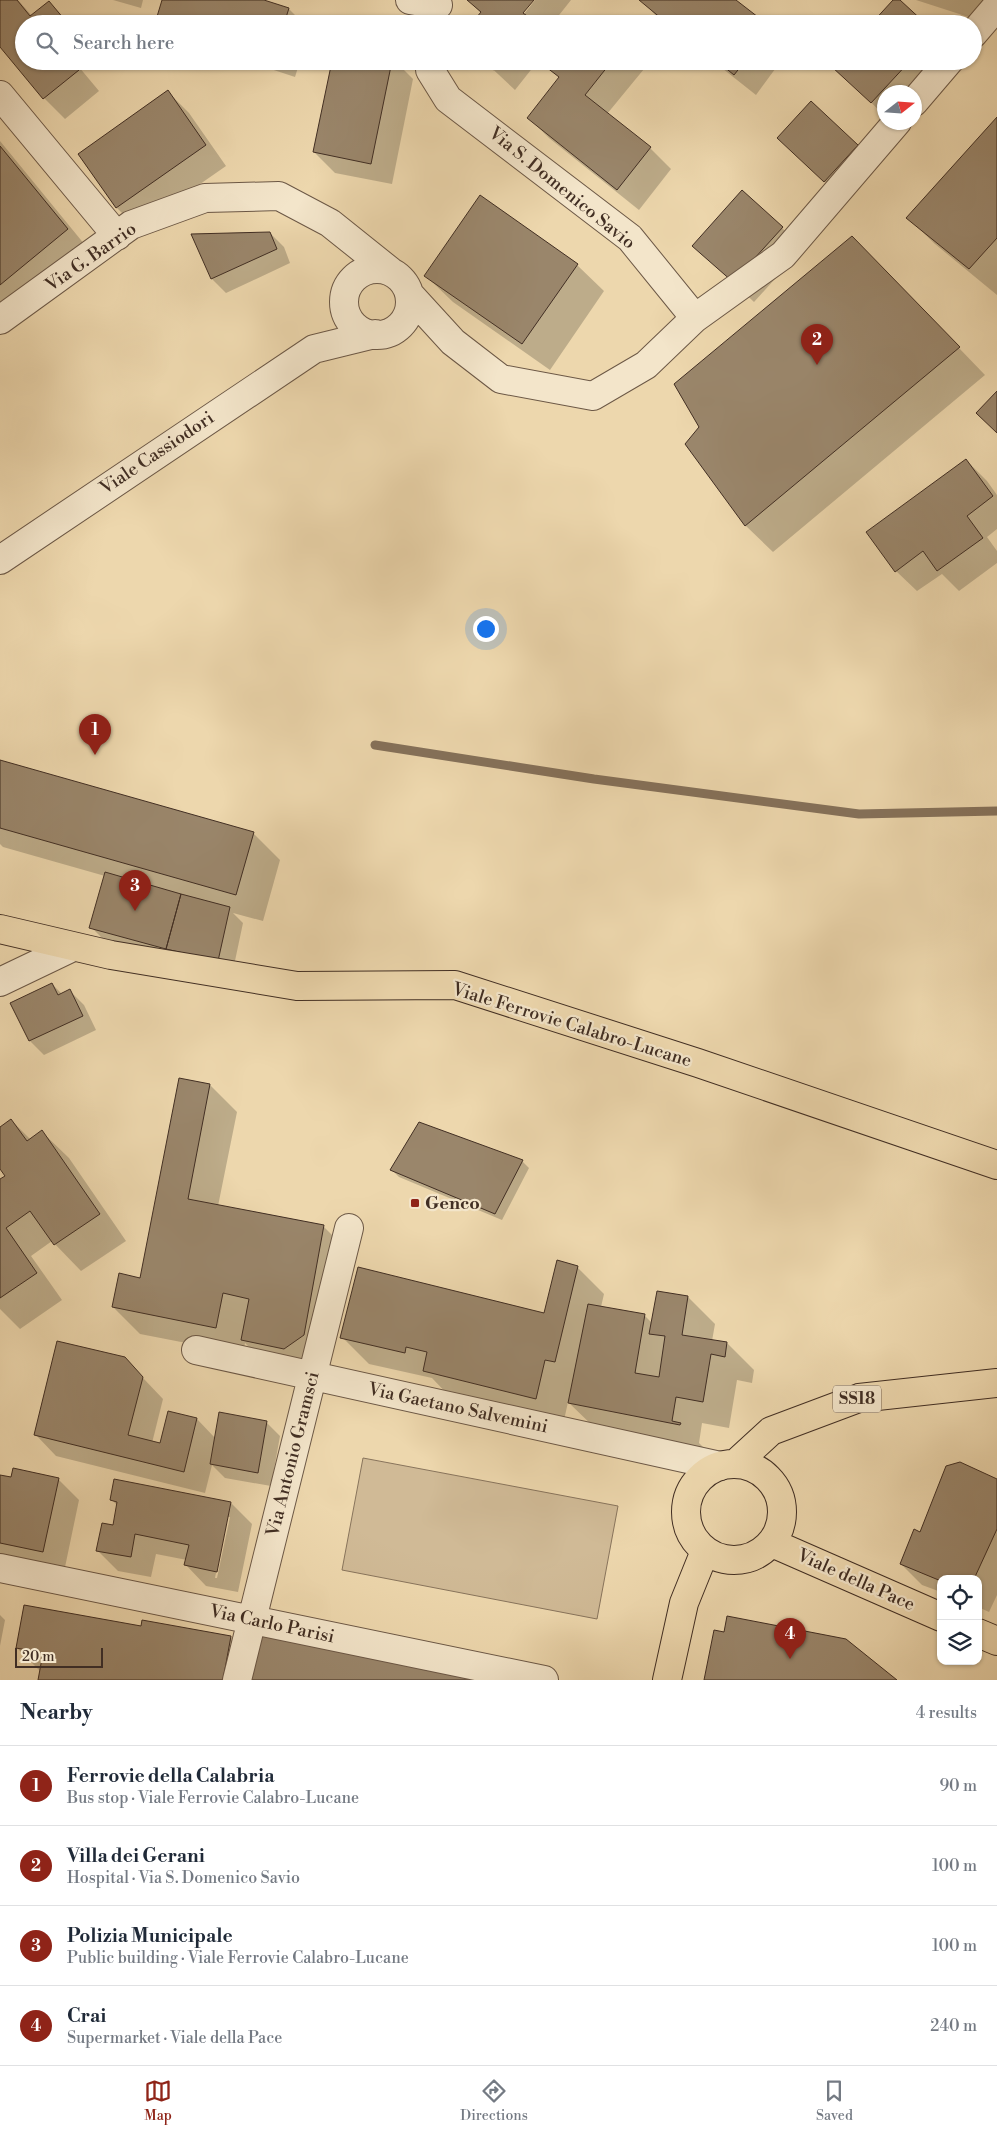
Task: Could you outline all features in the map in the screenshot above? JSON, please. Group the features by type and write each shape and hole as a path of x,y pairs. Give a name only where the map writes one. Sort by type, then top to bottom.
{"main road":[{"name":"Viale Ferrovie Calabro-Lucane","path":"0,929 74,947 297,986 455,985 689,1060 997,1166"},
{"name":"SS18","path":"727,1465 771,1431 859,1398 997,1383"},
{"path":"727,1465 750,1466 764,1474 774,1485 780,1499 783,1514 780,1529 772,1543 761,1553 748,1559 733,1561 718,1558 705,1551 696,1543 688,1527 686,1510 687,1498 700,1478 727,1465"},
{"name":"Viale della Pace","path":"772,1543 937,1615"},
{"path":"667,1680 684,1603 705,1551"},
{"path":"982,1635 997,1641"}],"street":[{"path":"410,0 438,10"},
{"path":"982,24 997,6"},
{"name":"Via S. Domenico Savio","path":"430,70 448,99 630,238 695,318"},
{"path":"922,93 941,70"},
{"path":"0,95 117,236"},
{"path":"348,292 359,274 380,268 390,271 400,276 410,295 452,342 501,379 593,396 646,365 695,318 783,254 890,130"},
{"name":"Via G. Barrio","path":"0,320 131,225 206,198 279,196 330,223 390,271"},
{"path":"330,223 348,292 351,322 360,330 388,330 452,342"},
{"name":"Viale Cassiodori","path":"314,349 348,292"},
{"path":"388,330 407,317 410,295"},
{"name":"Viale Cassiodori","path":"0,560 314,349 388,330"},
{"path":"0,982 74,947"},
{"name":"Via Antonio Gramsci","path":"236,1680 349,1228"},
{"name":"Via Gaetano Salvemini","path":"196,1350 727,1465"},
{"name":"Via Carlo Parisi","path":"0,1568 544,1680"}],"shaded area":[{"path":"363,1458 618,1506 597,1619 342,1570"}],"building":[{"path":"0,0 17,0 29,15 15,15 15,65 0,47"},
{"path":"162,0 264,0 289,8 287,15 158,15"},
{"path":"467,0 534,0 523,13 526,15 478,15 481,12"},
{"path":"639,0 736,0 755,15 657,15"},
{"path":"893,0 900,0 916,15 879,15"},
{"path":"49,1 61,15 31,15"},
{"path":"19,70 79,70 43,99"},
{"path":"330,70 390,70 371,164 313,152"},
{"path":"550,70 605,70 585,95 651,147 617,190 527,118 559,77"},
{"path":"728,70 738,70 734,75"},
{"path":"835,70 902,70 888,85 877,85 877,97 871,103"},
{"path":"168,90 206,145 116,208 78,154"},
{"path":"811,101 858,145 824,182 777,138"},
{"path":"997,117 997,238 969,269 906,218"},
{"path":"0,146 68,229 0,285"},
{"path":"742,190 783,227 733,282 692,246"},
{"path":"480,195 578,264 522,344 424,276"},
{"path":"270,232 277,249 211,279 191,234"},
{"path":"852,236 960,347 745,526 685,444 699,427 674,384"},
{"path":"997,391 997,433 976,413"},
{"path":"966,459 993,496 967,516 983,538 937,571 923,551 895,572 866,532"},
{"path":"0,760 254,832 236,895 0,828"},
{"path":"105,872 181,894 166,949 89,928"},
{"path":"181,894 230,907 218,961 166,949"},
{"path":"52,983 58,995 70,989 83,1016 29,1041 10,1003"},
{"path":"179,1078 210,1084 188,1199 324,1225 304,1335 284,1349 241,1340 249,1299 223,1293 216,1328 112,1307 119,1273 140,1278"},
{"path":"11,1119 27,1141 42,1130 100,1214 54,1245 30,1211 6,1228 37,1273 0,1298 0,1179 5,1176 0,1169 0,1127"},
{"path":"419,1122 523,1160 495,1214 390,1170"},
{"path":"557,1260 578,1266 555,1362 545,1360 536,1399 423,1371 427,1352 406,1347 405,1353 340,1338 358,1267 544,1313"},
{"path":"657,1291 688,1296 682,1335 727,1342 725,1357 711,1354 703,1402 676,1397 672,1421 681,1423 680,1425 568,1403 588,1304 645,1314 635,1373 659,1377 665,1336 649,1334"},
{"path":"57,1341 125,1357 143,1377 128,1435 160,1443 168,1411 197,1418 184,1472 34,1435"},
{"path":"219,1412 267,1421 258,1473 210,1464"},
{"path":"960,1462 997,1479 997,1529 976,1575 937,1575 937,1579 900,1564 914,1529 920,1532 946,1466"},
{"path":"13,1468 59,1478 43,1552 0,1543 0,1475 11,1477"},
{"path":"114,1479 231,1502 217,1572 184,1565 189,1545 135,1534 131,1557 96,1551 102,1523 113,1525 117,1502 110,1500"},
{"path":"24,1605 141,1626 142,1620 231,1636 223,1680 38,1680 43,1653 16,1648"},
{"path":"727,1616 846,1639 897,1680 704,1680 714,1630 724,1632"},
{"path":"258,1626 478,1680 247,1680"}],"waterway":[{"path":"375,745 594,779 859,814 997,811"}],"place":[{"name":"Villa dei Gerani","path":"817,365"},
{"name":"Ferrovie della Calabria","path":"95,755"},
{"name":"Polizia Municipale","path":"135,911"},
{"name":"Genco","path":"415,1203"},
{"name":"Crai","path":"790,1659"}]}
